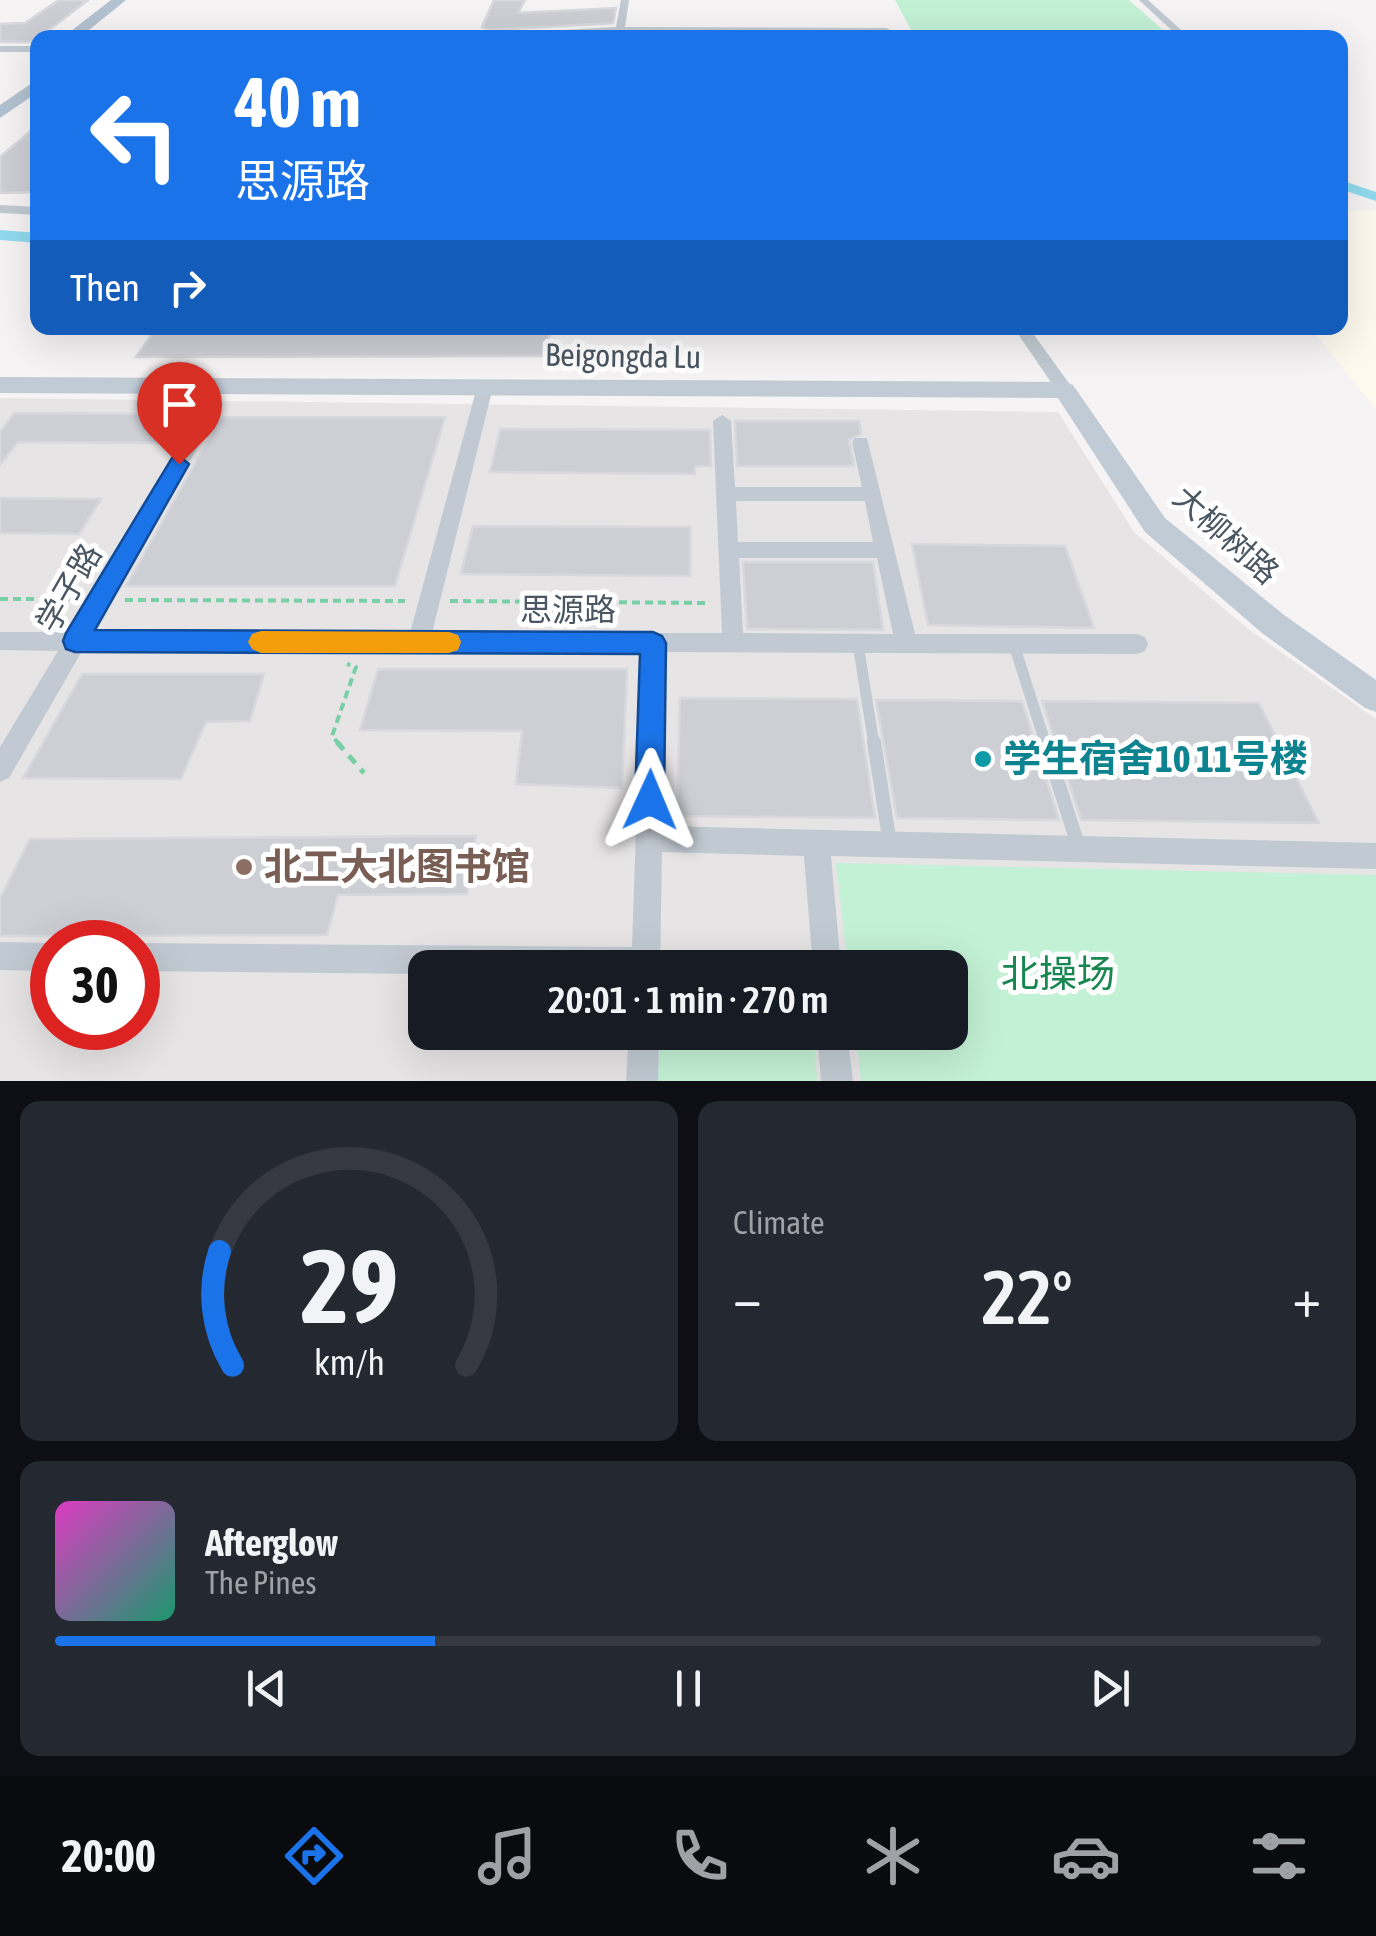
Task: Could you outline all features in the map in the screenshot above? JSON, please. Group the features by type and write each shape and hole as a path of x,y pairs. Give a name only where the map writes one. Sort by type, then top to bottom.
{"main road":[{"path":"79,30 118,0"},
{"path":"105,30 141,0"},
{"path":"0,114 30,76"}],"street":[{"path":"621,30 625,0"},
{"path":"1143,0 1177,30"},
{"path":"0,49 30,49"},
{"path":"0,209 30,211"},
{"path":"1026,335 1066,390"},
{"name":"Beigongda Lu","path":"0,385 1066,390"},
{"path":"419,642 485,387"},
{"name":"大柳树路","path":"1066,390 1155,525 1273,624 1376,698"},
{"path":"722,420 732,643"},
{"name":"学子路","path":"0,770 194,438"},
{"path":"861,442 906,644"},
{"path":"725,494 873,494"},
{"path":"728,550 885,550"},
{"name":"思源路","path":"0,641 1137,644"},
{"path":"646,950 653,643"},
{"path":"649,839 1376,856"},
{"path":"816,842 825,950"},
{"path":"0,956 30,957"},
{"path":"160,958 408,962"},
{"path":"642,1081 643,1050"},
{"path":"834,1050 837,1081"}],"lane":[{"path":"858,644 890,844"},
{"path":"1014,644 1079,849"}],"path":[{"path":"0,600 732,604"},
{"path":"338,662 356,667 332,736 364,773"}],"shaded area":[{"path":"1376,210 1376,410 1317,335 1348,335 1348,211"},
{"path":"0,398 1058,412 1134,532 1248,629 1376,719 1376,1081 0,1081"}],"green space":[{"path":"895,0 1129,0 1163,30 911,30"},
{"name":"北操场","path":"836,863 1376,875 1376,1081 861,1081 858,1050 968,1050 968,950 846,950"},
{"path":"659,1050 815,1050 817,1081 658,1081"}],"building":[{"path":"59,0 88,0 49,30 30,30 30,42 0,42 0,24 25,23"},
{"path":"494,0 525,0 518,13 616,8 613,23 490,30 482,27"},
{"path":"30,132 30,192 0,193 0,157"},
{"path":"151,335 550,335 545,356 136,357"},
{"path":"14,413 175,414 157,443 18,442 0,465 0,432"},
{"path":"221,417 445,417 395,586 126,586"},
{"path":"735,421 859,421 861,434 849,440 854,466 737,466"},
{"path":"500,429 710,430 711,466 695,466 695,474 490,472"},
{"path":"0,498 101,499 79,534 0,533"},
{"path":"473,526 690,527 690,576 461,574"},
{"path":"912,544 1065,546 1094,628 928,625"},
{"path":"743,562 873,562 883,630 747,629"},
{"path":"378,669 627,669 622,788 516,784 522,731 360,730"},
{"path":"82,674 264,674 250,721 206,722 181,779 23,778"},
{"path":"680,698 857,699 875,818 677,816"},
{"path":"876,700 1022,701 1059,820 897,818"},
{"path":"1042,701 1259,703 1319,823 1081,820"},
{"name":"北工大北图书馆","path":"476,836 467,894 338,895 327,935 160,936 160,920 30,920 30,936 0,936 0,898 30,839"}],"waterway":[{"path":"1348,187 1376,197"},
{"path":"0,235 30,237"}],"slow traffic":[{"path":"261,642 449,642"}],"place":[{"name":"学生宿舍10 11号楼","path":"983,759"},
{"name":"北工大北图书馆","path":"244,867"}],"route":[{"path":"179,464 75,641 653,643 650,800"}]}
